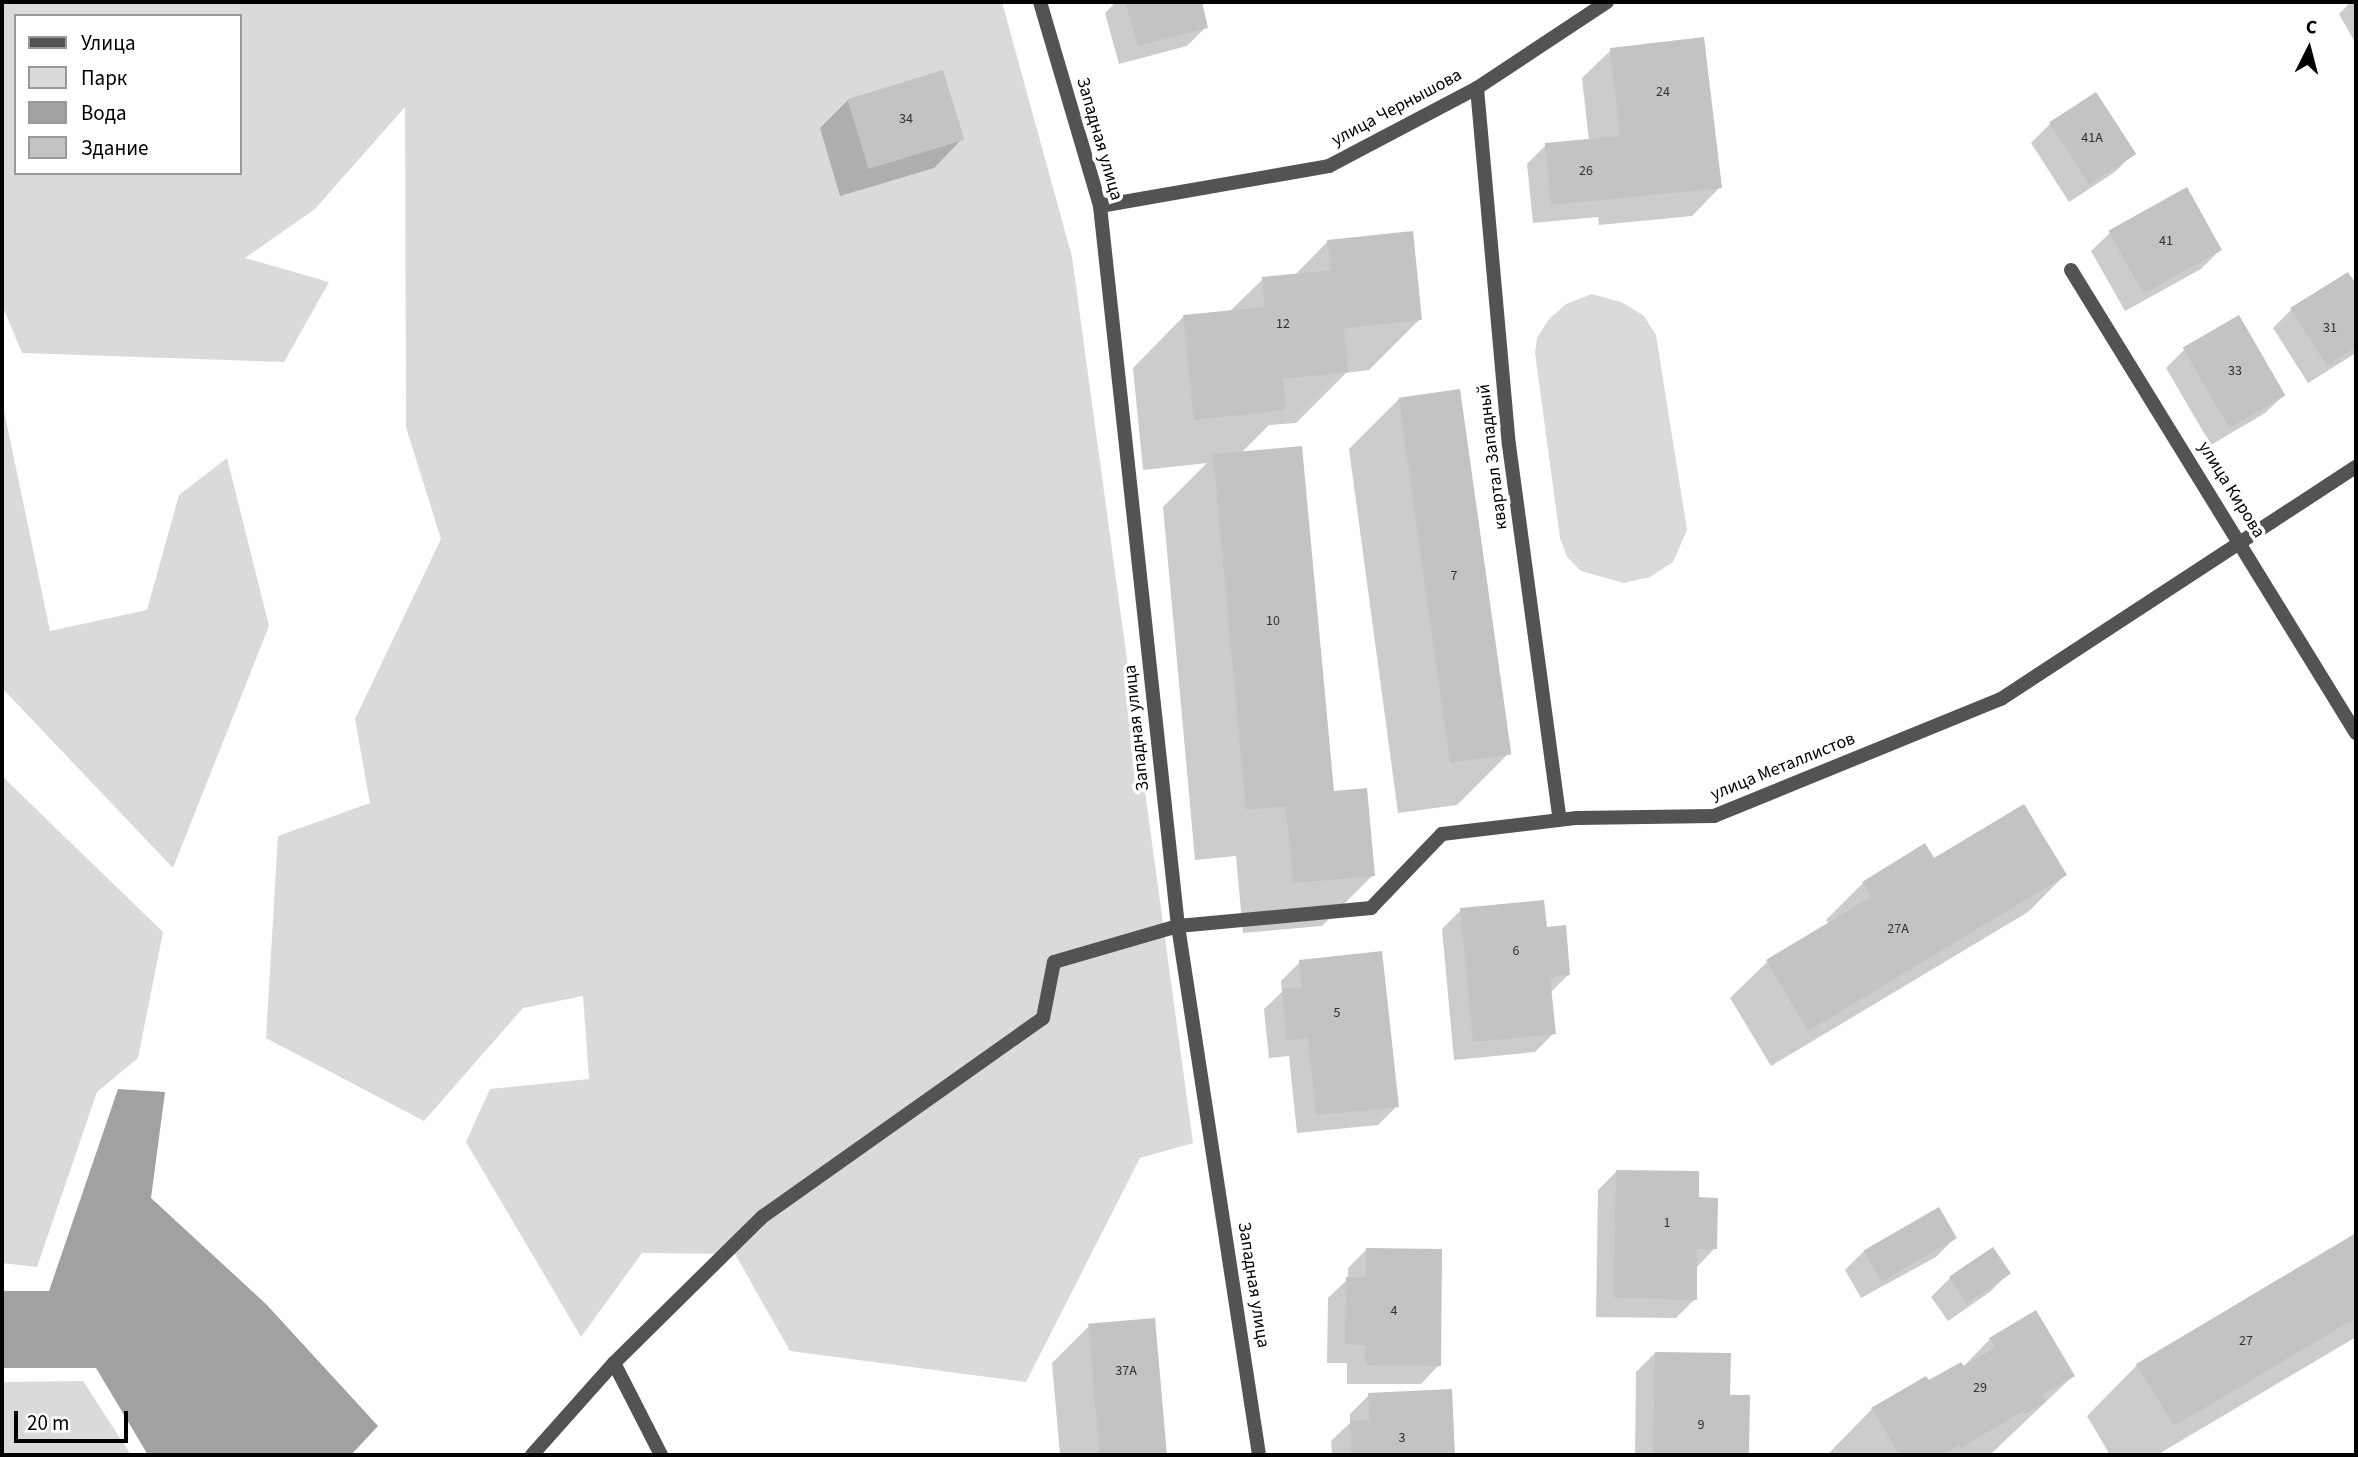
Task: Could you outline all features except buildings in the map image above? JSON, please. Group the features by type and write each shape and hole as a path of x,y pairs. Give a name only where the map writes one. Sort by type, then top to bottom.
{"street":[{"name":"Западная улица","path":"1040,2 1100,206 1178,926 1259,1455"},
{"name":"улица Чернышова","path":"1100,206 1329,166 1477,88 1607,2"},
{"name":"квартал Западный","path":"1477,88 1509,445 1560,820"},
{"name":"улица Кирова","path":"2071,270 2241,541 2356,733"},
{"name":"улица Металлистов","path":"614,1363 762,1217 1043,1018 1054,962 1178,926 1371,908 1442,834 1560,820 1714,816 2001,699 2356,467"},
{"path":"533,1455 614,1363 661,1455"}],"green space":[{"path":"2,2 1002,2 1072,257 1193,1143 1140,1158 1026,1382 790,1351 735,1254 642,1253 581,1337 466,1142 490,1089 589,1079 583,996 523,1008 424,1121 266,1038 278,836 370,803 355,719 441,539 406,427 405,107 315,209 245,258 329,282 284,362 22,353 2,305"},
{"path":"1592,294 1621,302 1643,315 1656,335 1687,530 1673,562 1650,577 1624,583 1581,571 1567,557 1560,538 1535,353 1537,338 1549,319 1566,304"},
{"path":"2,401 50,631 147,610 179,495 227,458 269,626 173,868 2,688"},
{"path":"2,776 163,932 138,1058 97,1092 37,1267 2,1263"},
{"path":"83,1381 131,1455 2,1455 2,1382"}],"water":[{"path":"118,1089 165,1092 151,1198 266,1304 378,1426 351,1455 148,1455 96,1368 2,1368 2,1291 49,1291"}]}
